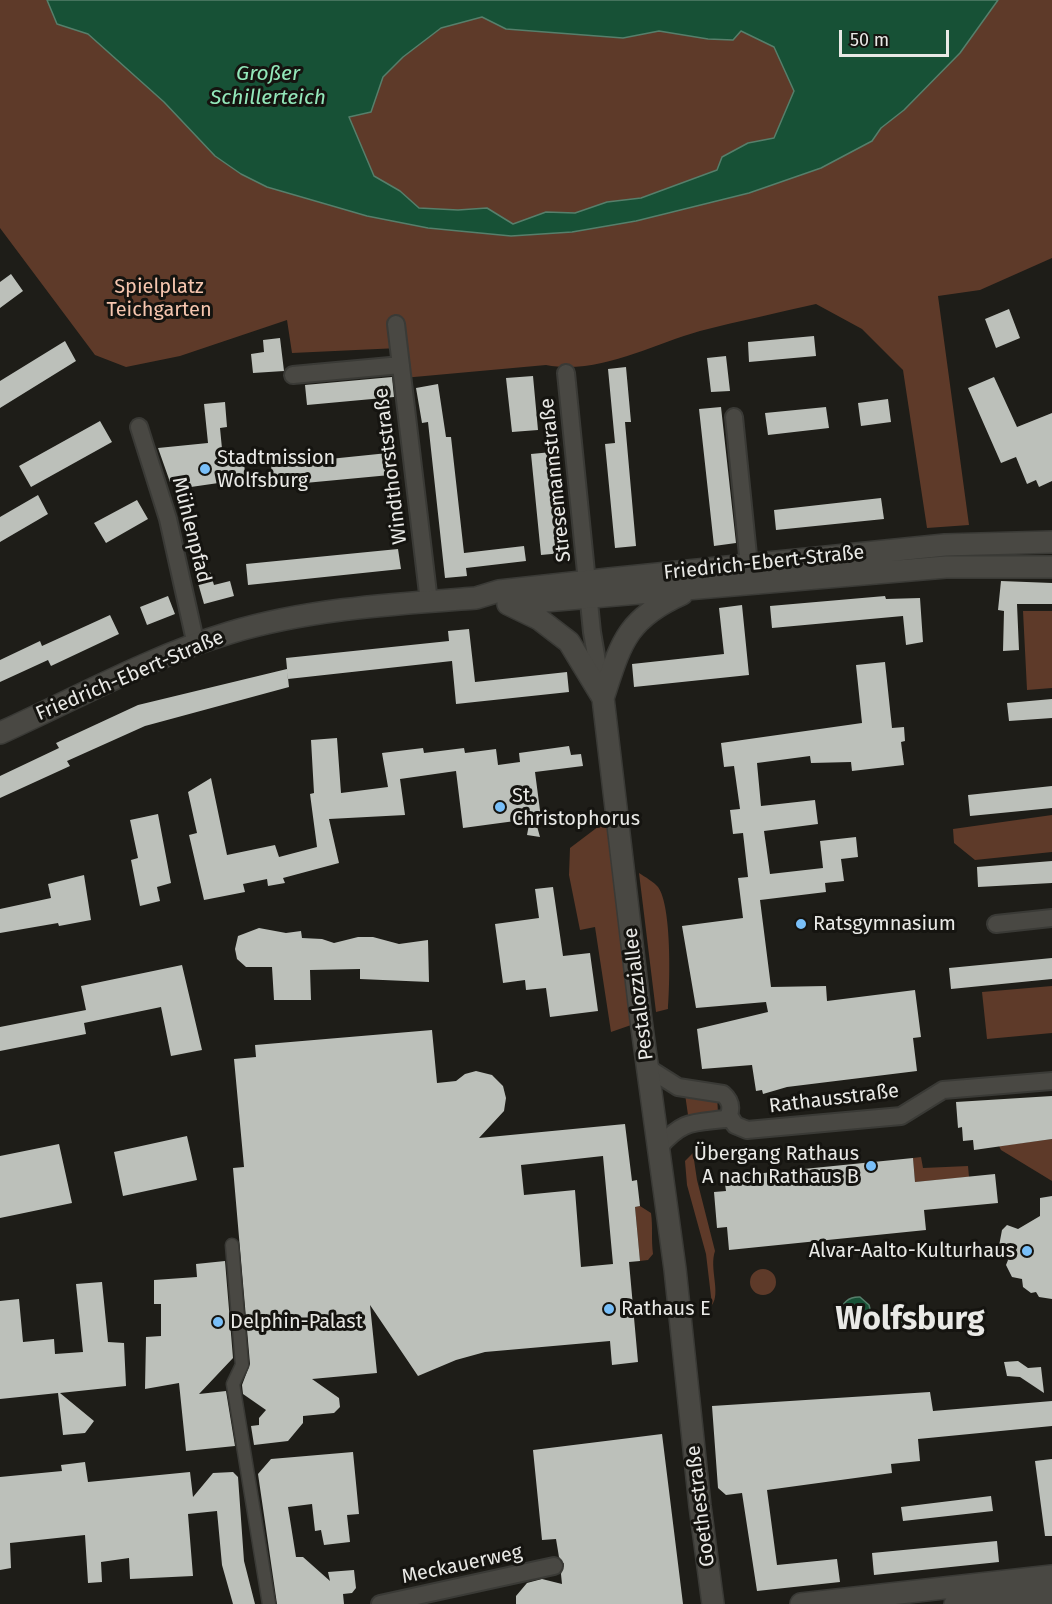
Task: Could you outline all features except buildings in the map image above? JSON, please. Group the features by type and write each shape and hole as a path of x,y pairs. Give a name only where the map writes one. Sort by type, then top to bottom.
{"street":[{"name":"Windthorststraße","path":"396,324 429,602"},
{"path":"293,375 401,364"},
{"name":"Stresemannstraße","path":"566,373 588,590"},
{"path":"734,417 750,575"},
{"name":"Mühlenpfad","path":"140,427 168,519 196,645"},
{"name":"Friedrich-Ebert-Straße","path":"0,733 196,645 229,633 294,618 476,598 499,591 691,590 750,575 945,545 1052,542"},
{"name":"Friedrich-Ebert-Straße","path":"476,598 508,604 588,590 750,575 946,567 1052,567"},
{"name":"Pestalozziallee","path":"588,590 690,1407"},
{"path":"603,698 620,648 634,624 657,605 691,590"},
{"path":"508,604 539,619 568,642 603,698"},
{"path":"996,924 1052,918"},
{"name":"Rathausstraße","path":"648,1068 678,1087 723,1094 731,1107 729,1115 735,1125 747,1130 901,1116 943,1090 1052,1081"},
{"path":"659,1147 672,1132 687,1123 725,1119 729,1115"},
{"path":"232,1245 242,1365 233,1384 270,1604"},
{"name":"Goethestraße","path":"690,1407 713,1604"},
{"name":"Meckauerweg","path":"380,1604 554,1566"},
{"path":"801,1604 1052,1576"},
{"path":"955,1604 1052,1594"}],"green space":[{"name":"Spielplatz Teichgarten","path":"0,0 1052,0 1052,258 980,290 938,296 969,525 927,528 903,370 862,329 816,304 700,331 624,357 585,366 546,365 403,378 399,348 292,353 287,320 180,356 126,367 95,355 0,228"},
{"path":"1023,611 1052,611 1052,688 1027,690"},
{"path":"1052,815 1052,852 975,860 954,843 953,829"},
{"path":"607,820 634,1024 611,1032 595,927 580,930 569,875 570,848"},
{"path":"639,873 658,887 663,897 668,927 668,1009 656,1012"},
{"path":"1052,986 1052,1033 987,1039 982,992"},
{"path":"685,1094 717,1095 718,1113 688,1115"},
{"path":"1052,1139 1052,1181 1001,1150 999,1146"},
{"path":"693,1153 697,1180 715,1251 713,1265 715,1294 712,1305 706,1254 687,1185 685,1161"},
{"path":"921,1157 923,1168 968,1166 969,1177 915,1182 913,1158"},
{"path":"640,1206 651,1213 653,1254 648,1260 640,1261 635,1207"},
{"path":"763,1269 772,1273 776,1282 772,1291 763,1295 754,1291 750,1282 754,1273"}],"water":[{"name":"Großer Schillerteich","path":"47,0 998,0 960,53 904,110 881,128 872,141 821,168 749,193 636,221 572,232 511,236 428,228 367,216 267,187 241,174 215,156 164,102 88,34 57,24","holes":["482,17 506,29 623,38 659,31 708,39 733,40 741,31 774,47 794,91 774,138 748,143 722,157 717,170 641,198 607,202 575,213 546,212 513,224 487,208 458,210 419,208 400,191 374,176 349,117 371,112 383,77 403,57 441,28"]},
{"path":"860,1297 869,1305 872,1317 880,1317 881,1324 856,1326 845,1321 842,1316 843,1305 852,1298"},
{"path":"922,1315 923,1321 937,1320 937,1327 909,1330 908,1322 897,1323 897,1318"}],"place":[{"name":"Stadtmission Wolfsburg","path":"205,469"},
{"name":"St. Christophorus","path":"500,807"},
{"name":"Ratsgymnasium","path":"801,924"},
{"name":"Übergang Rathaus A nach Rathaus B","path":"871,1166"},
{"name":"Alvar-Aalto-Kulturhaus","path":"1027,1251"},
{"name":"Rathaus E","path":"609,1309"},
{"name":"Delphin-Palast","path":"218,1322"}],"district":[{"name":"Wolfsburg","path":"910,1320"}]}
